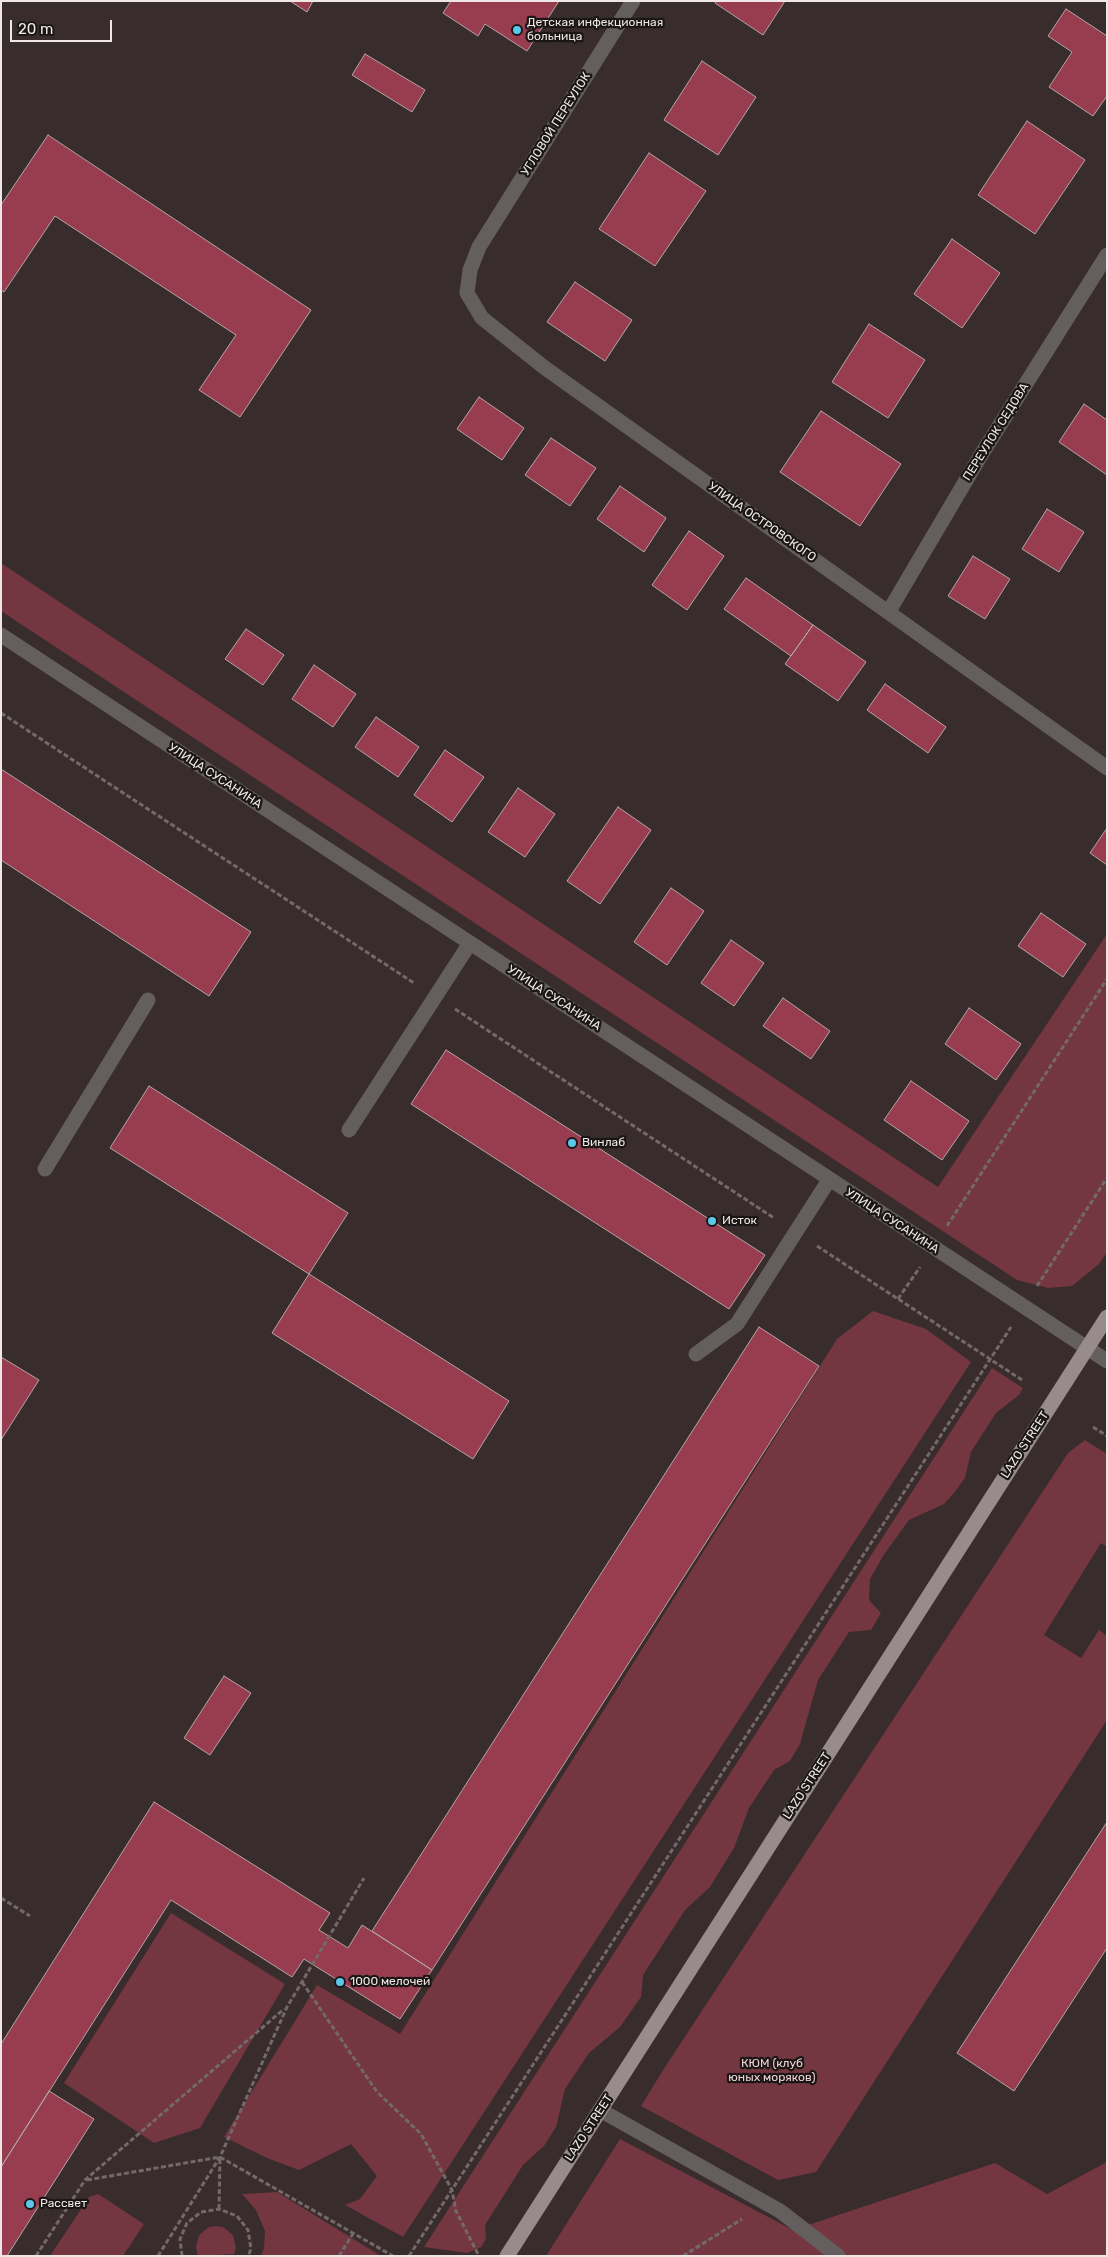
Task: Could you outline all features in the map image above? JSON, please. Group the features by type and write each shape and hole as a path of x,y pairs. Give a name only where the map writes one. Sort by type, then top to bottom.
{"main road":[{"name":"LAZO STREET","path":"507,2256 1107,1317"}],"street":[{"name":"УГЛОВОЙ ПЕРЕУЛОК","path":"479,247 633,1"},
{"name":"УЛИЦА ОСТРОВСКОГО","path":"479,247 470,270 467,294 482,318 545,368 1107,768"},
{"name":"ПЕРЕУЛОК СЕДОВА","path":"888,612 981,455 1107,255"},
{"name":"УЛИЦА СУСАНИНА","path":"1,635 829,1180 1107,1360"},
{"path":"349,1130 470,943"},
{"path":"45,1169 148,1000"},
{"path":"696,1354 737,1324 829,1180"},
{"path":"600,2110 780,2211 838,2256"}],"path":[{"path":"1,713 1022,1380"},
{"path":"898,1299 1107,979"},
{"path":"409,2256 1107,1178"},
{"path":"1093,1427 1107,1436"},
{"path":"158,2256 220,2157 287,2007 364,1878"},
{"path":"1,1898 30,1916"},
{"path":"302,1982 377,2092 421,2134 452,2190 456,2211 479,2256"},
{"path":"36,2256 86,2180 287,2007"},
{"path":"218,2209 220,2157"},
{"path":"86,2180 220,2157 394,2256"},
{"path":"182,2256 180,2239 187,2223 201,2212 218,2209 237,2216 248,2230 251,2250 248,2256"},
{"path":"683,2256 742,2219 780,2211"},
{"path":"340,2256 354,2232"}],"green space":[{"path":"1,563 938,1187 1107,934 1107,1252 1099,1264 1072,1286 1048,1288 1017,1280 1,611"},
{"path":"873,1311 926,1329 971,1362 403,2237 345,2205 360,2199 377,2176 351,2144 299,2170 267,2158 224,2137 317,1985 400,2034 837,1339"},
{"path":"992,1368 1023,1388 1019,1395 996,1413 971,1452 965,1478 954,1493 944,1504 909,1520 883,1556 870,1579 869,1600 881,1613 871,1630 849,1632 818,1680 800,1744 790,1761 774,1770 749,1808 734,1848 710,1887 685,1910 643,1975 641,1997 620,2027 589,2053 565,2089 556,2127 544,2146 523,2165 485,2225 486,2239 481,2247 467,2253 424,2247"},
{"name":"КЮМ (клуб юных моряков)","path":"1085,1440 1107,1454 1107,1547 1101,1543 1044,1635 1081,1658 1099,1630 1107,1636 1107,1720 816,2172 778,2180 641,2106 1068,1453"},
{"path":"171,1913 285,1984 200,2128 154,2143 64,2083"},
{"path":"620,2139 793,2230 995,2163 1047,2194 1107,2162 1107,2256 546,2256"},
{"path":"277,2192 381,2256 261,2256 264,2248 265,2231 256,2210 242,2194"},
{"path":"98,2194 144,2224 123,2256 50,2256 89,2197"},
{"path":"209,2227 223,2227 233,2235 236,2248 234,2254 198,2256 196,2247 199,2235"}],"building":[{"path":"290,1 313,1 307,12"},
{"name":"Детская инфекционная больница","path":"451,1 559,1 527,51 485,24 478,36 443,13"},
{"path":"716,1 785,1 763,35 715,3"},
{"path":"1066,9 1107,36 1107,96 1093,116 1049,87 1072,52 1048,36"},
{"path":"365,54 425,90 412,112 352,75"},
{"path":"702,61 756,97 718,155 664,120"},
{"path":"1027,121 1085,160 1035,234 978,195"},
{"path":"48,135 311,310 240,417 199,390 236,335 55,216 4,292 1,290 1,205"},
{"path":"649,153 706,191 655,266 599,229"},
{"path":"952,239 1000,273 962,328 914,294"},
{"path":"575,282 632,320 605,361 547,322"},
{"path":"869,324 925,360 888,418 832,382"},
{"path":"479,397 524,428 502,460 457,429"},
{"path":"1084,404 1107,420 1107,475 1059,442"},
{"path":"821,411 901,464 860,526 780,472"},
{"path":"551,438 596,468 570,506 525,475"},
{"path":"620,486 666,518 644,552 597,519"},
{"path":"1047,509 1084,532 1059,572 1022,549"},
{"path":"689,531 724,556 687,610 652,585"},
{"path":"973,556 1010,579 985,619 948,596"},
{"path":"746,578 813,625 791,656 724,609"},
{"path":"813,625 866,662 838,701 785,664"},
{"path":"246,629 284,655 263,685 225,659"},
{"path":"314,665 356,694 333,727 292,699"},
{"path":"885,684 946,727 928,753 867,710"},
{"path":"376,717 419,747 398,777 355,747"},
{"path":"445,750 484,777 452,822 414,795"},
{"path":"1,769 251,932 209,996 1,860"},
{"path":"518,788 555,814 525,857 488,832"},
{"path":"618,807 651,830 600,904 567,881"},
{"path":"1107,828 1107,865 1090,853"},
{"path":"671,888 704,911 667,965 634,942"},
{"path":"1041,913 1086,944 1063,977 1018,946"},
{"path":"731,940 764,963 734,1006 701,983"},
{"path":"783,998 830,1031 811,1059 763,1026"},
{"path":"969,1008 1021,1044 996,1080 945,1044"},
{"path":"446,1050 765,1255 729,1309 411,1104"},
{"path":"911,1081 969,1121 942,1160 884,1120"},
{"path":"149,1086 348,1213 309,1274 110,1148"},
{"path":"309,1274 509,1401 473,1459 272,1333"},
{"path":"759,1327 819,1366 432,1970 372,1931"},
{"path":"1,1357 39,1380 1,1440"},
{"path":"224,1676 251,1693 210,1755 184,1738"},
{"path":"154,1802 330,1913 319,1930 348,1948 362,1925 432,1970 400,2019 304,1959 292,1977 171,1900 1,2167 1,2044"},
{"path":"1107,1822 1107,1948 1014,2091 957,2053"},
{"path":"49,2091 94,2119 7,2256 1,2256 1,2167"}],"place":[{"name":"Детская инфекционная больница","path":"517,30"},
{"name":"Винлаб","path":"572,1143"},
{"name":"Исток","path":"712,1221"},
{"name":"1000 мелочей","path":"340,1982"},
{"name":"Рассвет","path":"30,2204"}]}
